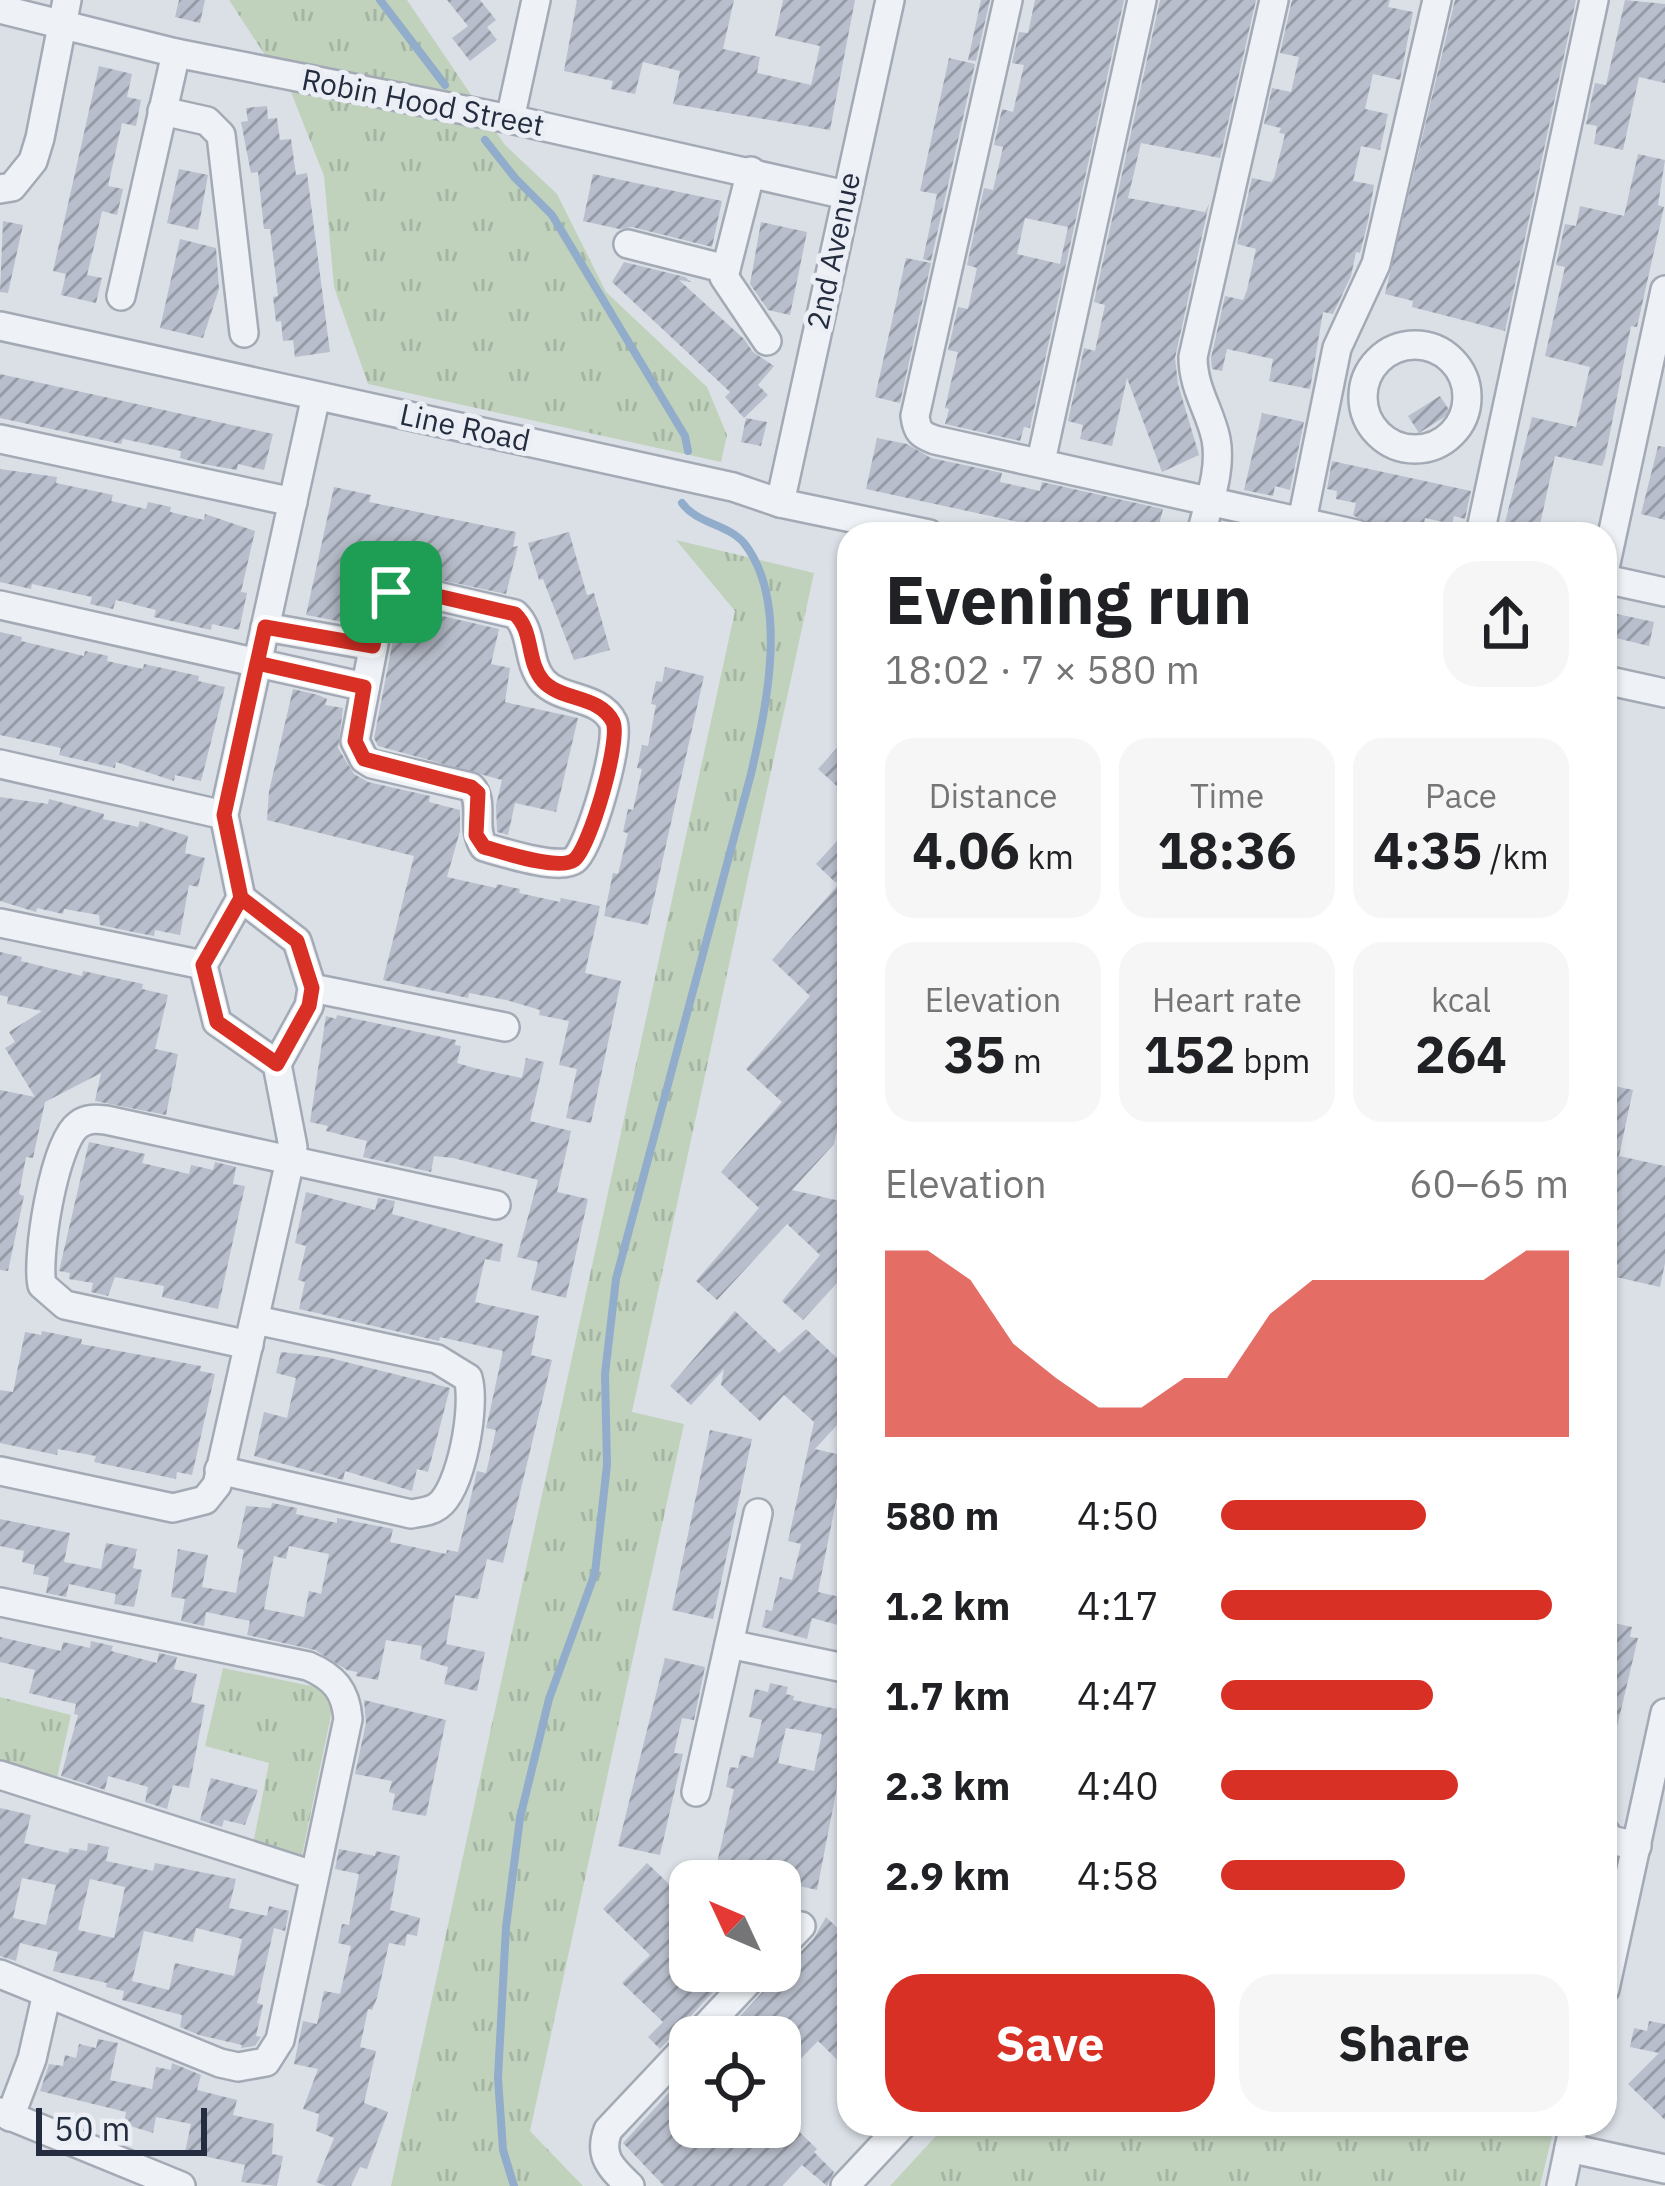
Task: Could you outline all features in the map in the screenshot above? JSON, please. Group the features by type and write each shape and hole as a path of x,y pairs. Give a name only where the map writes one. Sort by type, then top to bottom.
{"street":[{"path":"510,119 536,0"},
{"name":"2nd Avenue","path":"780,502 890,0"},
{"path":"1008,0 915,416 922,435 1306,522"},
{"path":"1042,461 1142,0"},
{"path":"1204,522 1217,474 1218,446 1193,377 1193,357 1274,0"},
{"path":"1302,521 1337,348 1376,264 1437,0"},
{"path":"1483,522 1594,0"},
{"name":"Robin Hood Street","path":"0,9 65,12 176,53 510,119 846,195"},
{"path":"0,189 12,187 33,161 65,12"},
{"path":"121,296 176,53"},
{"path":"162,111 207,121 221,135 244,333"},
{"path":"751,171 724,278 767,341"},
{"path":"628,244 726,268"},
{"path":"1615,522 1665,290"},
{"name":"Line Road","path":"0,326 873,522"},
{"path":"1418,344 1450,357 1467,387 1467,405 1450,435 1420,449 1403,448 1374,431 1363,393 1372,366 1384,354 1418,344"},
{"path":"1330,384 1363,393"},
{"path":"0,1472 172,1508 205,1500 217,1485 291,1159 292,1129 277,1064 309,1006 312,988 297,941 241,898 224,815 316,396"},
{"path":"1467,405 1505,418"},
{"path":"0,439 293,502"},
{"path":"1617,582 1665,592"},
{"path":"403,588 515,614 524,622 542,680 597,706 612,720 616,741 586,842 574,860 562,865 484,847 476,835 478,793 471,787 364,759 355,741 373,646 385,599 403,588"},
{"path":"0,605 364,687"},
{"path":"265,627 373,646"},
{"path":"1617,683 1665,693"},
{"path":"0,764 224,815"},
{"path":"241,898 203,965 217,1022 277,1064"},
{"path":"0,923 203,965"},
{"path":"312,988 505,1027"},
{"path":"220,1470 411,1514 426,1512 448,1496 467,1427 472,1391 468,1378 437,1359 65,1305 42,1285 40,1277 47,1213 69,1135 79,1124 91,1119 496,1205"},
{"path":"696,1792 758,1513"},
{"path":"0,1602 292,1662 326,1674 343,1694 348,1719 280,2041 273,2054 256,2066 220,2063 0,1974"},
{"path":"729,1644 837,1667"},
{"path":"1617,1935 1665,1713"},
{"path":"0,1775 313,1875"},
{"path":"1617,1844 1635,1854"},
{"path":"1617,1856 1635,1854"},
{"path":"716,2016 738,1992"},
{"path":"47,1993 32,2060 5,2115 181,2186"},
{"path":"630,2186 605,2158 602,2146 608,2130 669,2065"},
{"path":"845,2186 892,2136"},
{"path":"1561,2186 1572,2136 1665,2169"}],"green space":[{"path":"229,0 407,0 505,145 557,194 606,292 707,387 727,435 721,462 368,384 334,287 324,176 289,87 379,80 265,55"},
{"path":"676,540 814,573 632,1412 684,1424 530,2131 583,2186 391,2186 735,611"},
{"path":"223,1668 336,1691 302,1855 253,1844 269,1763 205,1746"},
{"path":"0,1697 71,1715 55,1787 0,1770"},
{"path":"936,2136 1552,2136 1540,2186 890,2186"}],"building":[{"path":"179,0 205,0 200,23 175,17"},
{"path":"447,0 480,0 496,20 487,27 497,40 470,61 452,38 468,26"},
{"path":"577,0 734,0 723,49 760,57 757,73 811,85 820,46 775,36 783,0 855,0 830,130 673,104 680,71 643,62 635,94 611,89 613,81 564,71"},
{"path":"981,0 990,0 976,61 968,60"},
{"path":"1035,0 1124,0 1030,428 1024,427 1020,441 945,424 949,409 945,408 958,352 948,350 958,307 968,309 977,268 967,265 984,188 993,190 1003,147 994,145 1002,109 1013,112 1024,65 1012,63 1019,32 1028,33","holes":["1025,218 1068,227 1060,264 1017,254"]},
{"path":"1160,0 1256,0 1220,158 1141,143 1128,198 1205,212 1209,204 1175,358 1199,455 1162,472 1127,378 1112,446 1080,439 1083,425 1068,421 1084,348 1095,351 1105,305 1094,302"},
{"path":"1292,0 1390,0 1388,7 1413,12 1400,80 1373,74 1365,109 1388,114 1380,150 1361,146 1353,181 1374,185 1368,221 1360,253 1356,252 1351,276 1333,314 1323,312 1310,389 1269,381 1273,359 1227,349 1222,371 1212,369 1211,358 1225,296 1243,300 1247,290 1256,249 1237,244 1252,178 1271,182 1274,178 1285,134 1279,133 1281,128 1264,124 1272,88 1291,92 1299,57 1280,53"},
{"path":"1455,0 1576,0 1505,331 1412,307 1413,301 1385,294"},
{"path":"1625,0 1665,4 1665,83 1639,77 1623,150 1594,144 1597,126 1586,124 1595,83 1606,85"},
{"path":"949,58 975,64 931,261 923,259 937,194 920,191"},
{"path":"99,66 132,74 127,97 141,100 136,126 122,123 108,186 123,189 117,215 102,211 87,275 102,278 96,303 61,295 66,274 53,271"},
{"path":"267,106 268,119 277,118 280,140 291,139 296,175 307,173 330,352 295,357 293,340 283,341 281,321 276,322 273,297 278,296 270,229 264,229 258,172 251,173 241,122 248,121 246,108"},
{"path":"1638,154 1665,160 1658,205 1664,207 1637,327 1631,326 1602,466 1555,456 1541,522 1505,522 1532,417 1576,427 1590,367 1545,356 1565,267 1556,265 1565,224 1576,226 1580,206 1624,216"},
{"path":"179,169 208,175 198,230 167,223"},
{"path":"593,174 722,201 712,247 632,227 583,221"},
{"path":"3,221 23,225 8,293 0,292"},
{"path":"761,222 807,232 790,315 768,310 750,284"},
{"path":"180,239 216,248 219,289 203,338 160,328"},
{"path":"906,258 931,263 900,403 875,397"},
{"path":"624,262 685,277 691,282 679,280 753,352 774,366 758,385 768,395 744,418 725,397 730,392 612,282"},
{"path":"0,374 273,434 264,470 203,464 180,458 181,451 123,439 121,444 0,418"},
{"path":"1440,396 1451,413 1419,433 1408,416"},
{"path":"1262,413 1304,422 1290,490 1275,486 1273,496 1244,490"},
{"path":"746,418 767,422 761,446 741,442"},
{"path":"877,438 907,444 931,458 1002,473 1000,482 1040,491 1042,482 1163,509 1160,522 1018,522 866,489"},
{"path":"1658,446 1665,447 1665,520 1641,514"},
{"path":"1332,461 1471,491 1465,519 1366,522 1353,515 1356,503 1336,499 1337,491 1327,489"},
{"path":"0,469 57,477 56,483 113,495 111,501 146,509 148,502 171,507 170,512 204,520 205,514 255,531 241,592 247,593 239,630 212,624 211,630 154,617 156,610 116,600 113,609 90,604 92,597 0,582"},
{"path":"334,487 371,495 369,502 516,532 513,547 518,546 506,594 399,571 376,582 359,625 306,615"},
{"path":"569,532 587,595 594,593 610,650 574,660 528,543"},
{"path":"403,607 499,629 491,664 510,668 505,702 578,718 556,812 515,803 508,835 497,832 502,780 378,746 374,738"},
{"path":"1617,614 1654,622 1649,646 1617,638"},
{"path":"0,632 84,656 85,651 143,669 144,664 199,676 198,681 225,687 201,781 175,775 174,781 116,762 115,768 59,755 61,748 0,735"},
{"path":"665,667 704,676 648,925 604,916 628,833 623,832 642,769 637,768 642,745 648,746 656,681 662,682"},
{"path":"293,689 343,708 338,748 354,774 368,782 430,796 429,802 460,810 460,831 447,877 600,906 585,973 621,981 591,1123 566,1118 577,1069 559,1065 569,1021 539,1015 540,1010 506,1000 469,993 468,998 383,980 414,856 267,820 269,791"},
{"path":"837,748 837,786 818,769"},
{"path":"0,797 48,804 49,799 104,814 103,819 138,827 140,821 188,836 185,853 205,858 198,887 189,885 180,935 155,930 154,936 100,925 99,915 64,909 63,914 37,908 36,912 0,901"},
{"path":"837,841 837,882 816,864"},
{"path":"837,886 837,1130 834,1144 792,1190 837,1200 837,1283 803,1320 782,1301 820,1255 787,1224 717,1300 696,1281 759,1208 721,1172 782,1102 746,1069 810,996 772,960"},
{"path":"0,952 82,976 83,971 143,984 142,989 168,995 155,1049 178,1054 166,1115 95,1101 101,1073 45,1102 33,1158 26,1157 19,1194 24,1196 8,1271 0,1270 0,1090 35,1097 5,1048 15,1042 9,1032 42,1011 7,1004 8,997 0,995"},
{"path":"337,1015 456,1040 455,1045 461,1046 457,1063 478,1069 522,1078 526,1058 544,1062 530,1121 571,1131 557,1192 588,1199 566,1298 531,1290 538,1262 517,1257 538,1180 453,1158 434,1156 431,1172 363,1157 367,1141 310,1122 326,1016 336,1019"},
{"path":"1617,1087 1633,1090 1619,1156 1665,1166 1665,1263 1660,1287 1617,1277"},
{"path":"89,1142 145,1154 142,1163 189,1174 191,1165 213,1170 215,1162 236,1167 233,1184 245,1186 218,1309 162,1297 164,1286 115,1277 108,1296 91,1292 93,1283 69,1279 70,1273 59,1271"},
{"path":"306,1192 375,1210 378,1198 395,1201 392,1214 503,1244 500,1262 485,1259 475,1302 539,1316 531,1355 552,1360 503,1563 487,1559 478,1599 455,1595 446,1644 485,1652 477,1691 444,1684 448,1667 420,1659 422,1646 386,1640 378,1680 356,1676 357,1672 315,1650 247,1635 250,1621 206,1612 204,1626 181,1621 185,1599 171,1597 178,1549 208,1555 202,1587 236,1593 244,1550 237,1548 246,1506 271,1508 272,1503 297,1508 296,1514 337,1523 337,1518 393,1529 390,1542 446,1554 447,1550 458,1552 477,1471 486,1473 496,1430 486,1428 503,1351 299,1309 305,1282 298,1280 306,1246 295,1243","holes":["289,1546 329,1554 321,1594 309,1591 304,1617 264,1609 274,1556 286,1559"]},
{"path":"735,1311 779,1353 806,1329 837,1358 837,1425 815,1449 837,1454 837,1496 818,1592 837,1596 837,1625 812,1618 807,1639 762,1627 766,1610 772,1611 780,1577 792,1580 801,1544 788,1541 814,1422 784,1395 760,1421 721,1385 724,1369 691,1405 670,1386"},
{"path":"42,1331 82,1339 81,1344 201,1366 200,1371 215,1374 192,1475 177,1472 176,1479 94,1462 96,1456 58,1449 57,1455 0,1443 0,1390 13,1392 25,1332 41,1335"},
{"path":"281,1352 326,1357 450,1388 428,1472 417,1469 412,1491 345,1471 343,1480 254,1456 264,1412 287,1418 296,1378 276,1373"},
{"path":"710,1430 752,1439 713,1619 672,1610"},
{"path":"0,1519 70,1533 64,1562 101,1569 106,1543 137,1549 133,1568 142,1570 134,1607 114,1604 116,1594 69,1584 66,1597 46,1593 49,1577 33,1574 35,1565 22,1562 24,1551 0,1546"},
{"path":"1617,1624 1632,1627 1630,1637 1638,1638 1617,1727"},
{"path":"0,1637 61,1651 63,1642 90,1648 91,1641 157,1663 159,1653 177,1657 174,1669 197,1674 191,1702 205,1705 189,1788 173,1785 167,1809 145,1802 148,1787 108,1776 105,1790 61,1776 78,1715 74,1714 76,1704 29,1693 35,1670 0,1662"},
{"path":"665,1658 705,1667 694,1720 682,1718 674,1753 683,1754 660,1855 618,1846"},
{"path":"770,1683 788,1687 786,1694 794,1696 793,1700 837,1709 837,1788 817,1890 801,1886 801,1860 718,1860 734,1789 726,1787 730,1767 738,1768 741,1755 753,1758 762,1720 749,1717 755,1689 768,1692","holes":["786,1728 822,1734 814,1771 778,1763"]},
{"path":"364,1700 446,1720 426,1816 392,1810 392,1781 355,1774 366,1723"},
{"path":"211,1778 258,1790 245,1825 224,1820 222,1827 200,1820"},
{"path":"0,1808 31,1815 24,1843 68,1853 70,1848 87,1851 88,1843 109,1847 106,1861 153,1871 155,1863 236,1879 229,1908 267,1916 269,1906 289,1911 285,1931 274,1928 257,2003 263,2005 256,2036 261,2037 255,2046 241,2048 199,2035 180,2027 182,2015 122,2000 124,1991 106,1987 107,1983 53,1971 58,1952 20,1943 16,1961 0,1956","holes":["22,1878 56,1885 46,1925 13,1918","90,1879 125,1887 114,1938 78,1930","196,1928 242,1939 234,1976 175,1963 169,1990 132,1981 144,1931 193,1942"]},
{"path":"339,1849 400,1856 390,1910 420,1918 417,1936 407,1934 405,1946 389,1943 360,2047 376,2051 364,2103 388,2112 367,2169 360,2167 351,2186 326,2186 316,2182 334,2138 316,2131 319,2114 303,2109 318,2069 294,2064 303,2021 317,2024 324,1991 340,1994 351,1946 338,1943 342,1924 349,1925 359,1874 335,1869"},
{"path":"647,1863 669,1884 669,1992 713,1992 691,2016 669,2016 669,2039 660,2049 648,2037 663,2022 622,1983 650,1955 603,1909"},
{"path":"826,1917 837,1928 837,2059 818,2041 801,2058 801,2016 740,2016 763,1992 801,1992 801,1952"},
{"path":"1649,2021 1665,2024 1665,2120 1628,2084 1659,2053 1630,2047 1634,2028 1647,2031"},
{"path":"98,2039 118,2043 110,2080 152,2089 156,2067 171,2070 172,2063 201,2075 197,2090 237,2100 233,2115 274,2124 272,2154 283,2156 277,2186 241,2182 245,2165 185,2152 191,2124 156,2117 153,2133 124,2124 126,2112 40,2091 49,2064 63,2066 65,2055 76,2058 79,2044 96,2048"},
{"path":"669,2092 669,2148 801,2148 801,2133 834,2172 827,2186 802,2165 782,2186 664,2186 623,2143"}],"waterway":[{"path":"380,0 445,85"},
{"path":"485,140 552,215 685,436 688,451"},
{"path":"514,2186 503,2150 498,2078 506,1927 520,1818 549,1699 595,1573 607,1465 605,1374 616,1279 751,774 768,687 770,625 758,567 737,537 682,503"}],"route":[{"path":"391,592 381,608 373,646 265,627 224,815 241,898 297,941 312,988 309,1006 277,1064 217,1022 203,965 241,898 224,815 257,663 316,679 364,687 355,741 364,759 471,787 478,793 476,835 484,847 507,854 562,865 574,860 586,842 616,741 612,720 597,706 542,680 524,622 515,614 403,588 391,592"}]}
